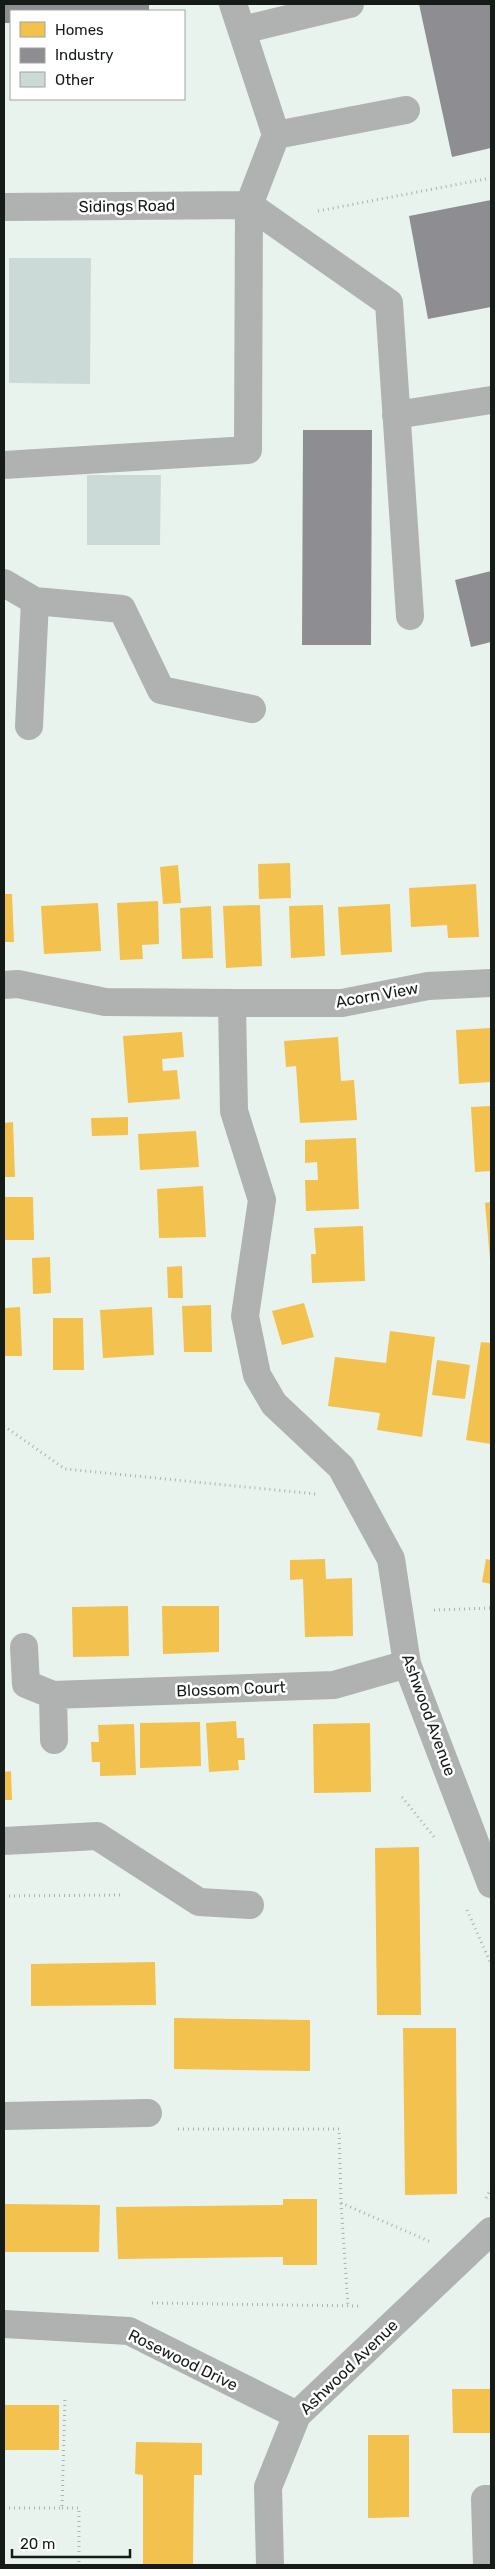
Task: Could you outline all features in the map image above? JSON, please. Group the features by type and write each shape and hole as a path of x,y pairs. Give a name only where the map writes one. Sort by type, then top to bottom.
{"street":[{"path":"4,465 248,450 249,205 276,135 233,4"},
{"path":"242,30 350,4"},
{"path":"276,135 406,110"},
{"path":"249,205 389,303 410,616"},
{"name":"Sidings Road","path":"4,207 249,205"},
{"path":"396,415 491,400"},
{"path":"4,583 36,601 122,609 161,690 252,709"},
{"path":"29,726 36,601"},
{"name":"Acorn View","path":"4,985 18,984 105,1002 342,1003 428,986 491,984"},
{"name":"Ashwood Avenue","path":"232,1003 234,1111 262,1200 246,1316 257,1374 274,1404 341,1467 391,1559 407,1664 491,1884"},
{"name":"Blossom Court","path":"24,1647 26,1684 53,1695 334,1685 407,1664"},
{"path":"53,1695 54,1740"},
{"path":"4,1841 97,1836 199,1902 250,1905"},
{"path":"4,2116 148,2113"},
{"name":"Ashwood Avenue","path":"270,2565 268,2487 297,2415 491,2231"},
{"name":"Rosewood Drive","path":"4,2324 129,2331 297,2415"},
{"path":"487,2565 485,2499 491,2499"}],"path":[{"path":"312,212 491,178"},
{"path":"4,1426 65,1469 326,1495"},
{"path":"432,1610 491,1608"},
{"path":"4,1896 126,1895"},
{"path":"148,2113 166,2130 339,2129 341,2203 348,2306"},
{"path":"341,2203 439,2245"},
{"path":"151,2303 370,2306"},
{"path":"62,2508 65,2396"},
{"path":"4,2508 79,2508 80,2565"}],"building: Homes":[{"path":"290,863 291,898 259,899 258,864"},
{"path":"178,865 181,903 163,904 160,867"},
{"path":"476,884 479,937 448,938 447,925 411,927 409,888"},
{"path":"4,894 12,894 14,942 4,942"},
{"path":"158,901 159,944 142,945 143,959 120,960 117,903"},
{"path":"98,903 101,951 44,954 41,906"},
{"path":"390,904 392,952 341,955 338,907"},
{"path":"260,905 262,966 226,968 223,906"},
{"path":"323,905 325,956 291,958 289,906"},
{"path":"211,906 213,958 182,959 180,908"},
{"path":"491,1028 491,1082 459,1084 456,1030"},
{"path":"182,1032 184,1057 162,1059 163,1071 177,1070 180,1099 128,1103 123,1036"},
{"path":"338,1037 341,1081 354,1080 357,1120 300,1123 296,1066 286,1067 284,1041"},
{"path":"491,1106 491,1171 475,1172 471,1107"},
{"path":"128,1117 128,1135 92,1136 91,1118"},
{"path":"13,1122 15,1177 4,1177 4,1123"},
{"path":"196,1131 199,1167 140,1170 138,1134"},
{"path":"356,1138 359,1209 306,1211 305,1180 318,1180 317,1162 305,1163 305,1140"},
{"path":"203,1186 206,1237 159,1238 157,1189"},
{"path":"4,1197 33,1197 34,1240 4,1240"},
{"path":"491,1202 491,1259 490,1259 485,1203"},
{"path":"363,1226 365,1281 312,1283 311,1254 316,1254 314,1228"},
{"path":"50,1257 51,1293 33,1294 32,1258"},
{"path":"182,1266 183,1298 168,1298 167,1267"},
{"path":"304,1303 314,1337 282,1345 272,1311"},
{"path":"211,1305 212,1352 184,1352 182,1306"},
{"path":"20,1307 22,1356 4,1356 4,1308"},
{"path":"152,1307 154,1355 103,1358 100,1310"},
{"path":"53,1318 83,1318 84,1370 53,1370"},
{"path":"390,1331 435,1337 422,1437 377,1430 380,1413 328,1406 335,1357 386,1363"},
{"path":"481,1342 491,1343 491,1444 466,1440"},
{"path":"437,1360 470,1365 465,1399 432,1395"},
{"path":"325,1559 326,1579 352,1578 353,1636 305,1637 303,1579 290,1580 290,1560"},
{"path":"486,1559 491,1560 491,1584 482,1582"},
{"path":"128,1606 129,1656 73,1657 72,1607"},
{"path":"162,1606 219,1606 219,1652 163,1654"},
{"path":"236,1721 237,1738 244,1738 245,1760 238,1760 239,1770 209,1772 206,1723"},
{"path":"200,1722 201,1766 140,1768 140,1723"},
{"path":"370,1723 371,1792 314,1793 313,1724"},
{"path":"134,1724 136,1775 100,1776 100,1762 92,1762 91,1742 99,1742 98,1725"},
{"path":"11,1771 12,1800 4,1800 4,1772"},
{"path":"419,1847 421,2015 377,2015 375,1848"},
{"path":"155,1962 156,2005 31,2006 31,1964"},
{"path":"174,2018 310,2020 310,2071 174,2069"},
{"path":"403,2028 456,2028 457,2194 405,2195"},
{"path":"283,2199 317,2199 317,2265 283,2265 283,2257 118,2259 116,2207 283,2205"},
{"path":"4,2204 100,2205 99,2252 4,2252"},
{"path":"452,2389 491,2389 491,2433 453,2433"},
{"path":"4,2405 59,2405 59,2450 4,2450"},
{"path":"368,2435 409,2435 409,2517 368,2518"},
{"path":"136,2442 202,2443 202,2475 194,2475 193,2565 143,2565 143,2475 135,2474"}],"building: Industry":[{"path":"4,4 149,4 149,10 10,10 10,23 4,23"},
{"path":"419,4 491,4 491,148 452,157"},
{"path":"491,200 491,307 428,319 409,216"},
{"path":"303,430 372,430 371,645 302,645"},
{"path":"491,571 491,642 471,647 455,580"}],"building: Other":[{"path":"9,258 91,258 90,384 9,383"},
{"path":"87,475 161,475 160,545 87,545"}]}
